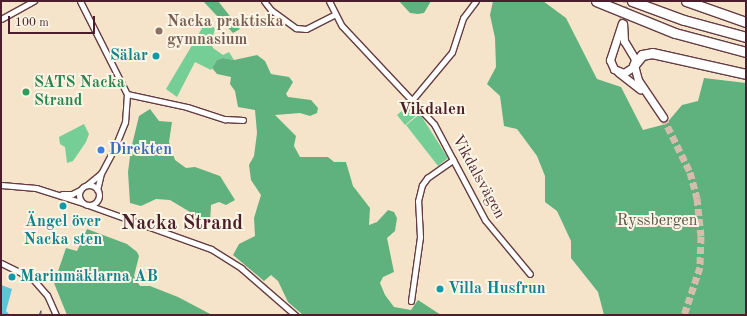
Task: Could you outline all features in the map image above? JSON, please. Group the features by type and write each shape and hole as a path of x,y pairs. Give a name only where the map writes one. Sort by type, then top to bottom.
{"highway":[{"path":"596,1 675,33 746,52"},
{"path":"632,1 684,20 746,37"},
{"path":"686,1 746,22"},
{"path":"634,65 642,55 652,53 746,74"}],"street":[{"path":"1,19 34,1"},
{"path":"80,1 127,94 128,106 120,135 101,173 97,190 98,198 107,212"},
{"path":"264,1 271,10 296,28 306,29 334,15"},
{"name":"Vikdalsvägen","path":"329,1 334,15 413,99 434,124 485,220 530,274"},
{"path":"413,99 452,52 463,18 476,1"},
{"path":"648,97 616,71 610,60 622,24 623,37 634,56 634,65 638,80 648,97 663,117"},
{"path":"616,71 627,72 634,65"},
{"path":"127,94 187,107 225,119 242,120"},
{"path":"411,301 420,237 418,206 421,190 427,178 453,160"},
{"path":"56,194 72,194 80,190 101,173"},
{"path":"1,184 28,187 56,194 211,249 241,268 295,315"},
{"path":"86,185 97,190"},
{"path":"80,190 79,199 85,204 96,203 98,198"},
{"path":"1,263 32,278 43,290 56,315"}],"green space":[{"path":"203,1 218,1 240,29 233,33"},
{"path":"399,1 431,1 424,13 418,14 410,13"},
{"name":"Ryssbergen","path":"493,1 543,1 566,18 597,79 621,87 643,130 666,124 682,105 698,101 704,78 746,83 746,315 604,315 598,292 571,258 571,241 557,211 545,202 545,176 537,156 517,129 504,126 500,96 487,84 496,67 495,38 490,15"},
{"path":"207,20 215,29 211,43 213,48 223,55 229,52 234,60 223,58 217,60 211,70 195,62 177,97 166,89"},
{"path":"257,55 265,61 271,74 289,77 293,82 286,94 288,97 311,100 318,108 317,113 310,116 300,113 275,115 296,136 294,146 300,157 328,157 334,162 346,162 353,186 370,208 369,225 377,222 388,210 394,212 397,218 395,231 387,238 394,272 383,277 380,283 385,295 394,307 411,310 418,300 441,315 303,315 288,302 278,281 271,275 264,281 233,255 239,244 255,236 254,218 261,195 251,180 249,165 254,156 257,133 255,110 238,107 235,91 230,84 231,77 217,74 212,68 217,60 223,58 234,60"},
{"path":"410,104 418,114 405,125 397,115"},
{"path":"150,109 159,121 172,122 169,142 175,160 186,168 195,167 220,176 235,200 226,205 219,202 211,205 210,224 170,200 156,199 141,206 130,203 128,172 131,149 139,116"},
{"path":"420,114 448,158 438,166 406,125"},
{"path":"84,124 89,134 86,142 73,161 67,163 65,147 60,144 59,137"},
{"path":"87,229 127,244 137,252 139,256 134,276 140,286 150,286 178,297 212,315 67,315 54,283 66,248 77,251"}],"water":[{"path":"1,285 12,289 6,311 10,315 1,315"}],"ferry route":[{"path":"41,310 41,315"},
{"path":"39,315 41,310"}],"tunnel":[{"path":"622,23 625,1"},
{"path":"663,117 690,172 697,198 701,236 700,267 684,315"}],"place":[{"name":"Nacka praktiska gymnasium","path":"159,31"},
{"name":"Sälar","path":"156,56"},
{"name":"SATS Nacka Strand","path":"26,92"},
{"name":"Direkten","path":"101,150"},
{"name":"Ängel över Nacka sten","path":"63,206"},
{"name":"Marinmäklarna AB","path":"12,277"},
{"name":"Villa Husfrun","path":"440,289"}],"district":[{"name":"Vikdalen","path":"432,110"},
{"name":"Nacka Strand","path":"182,224"}]}
